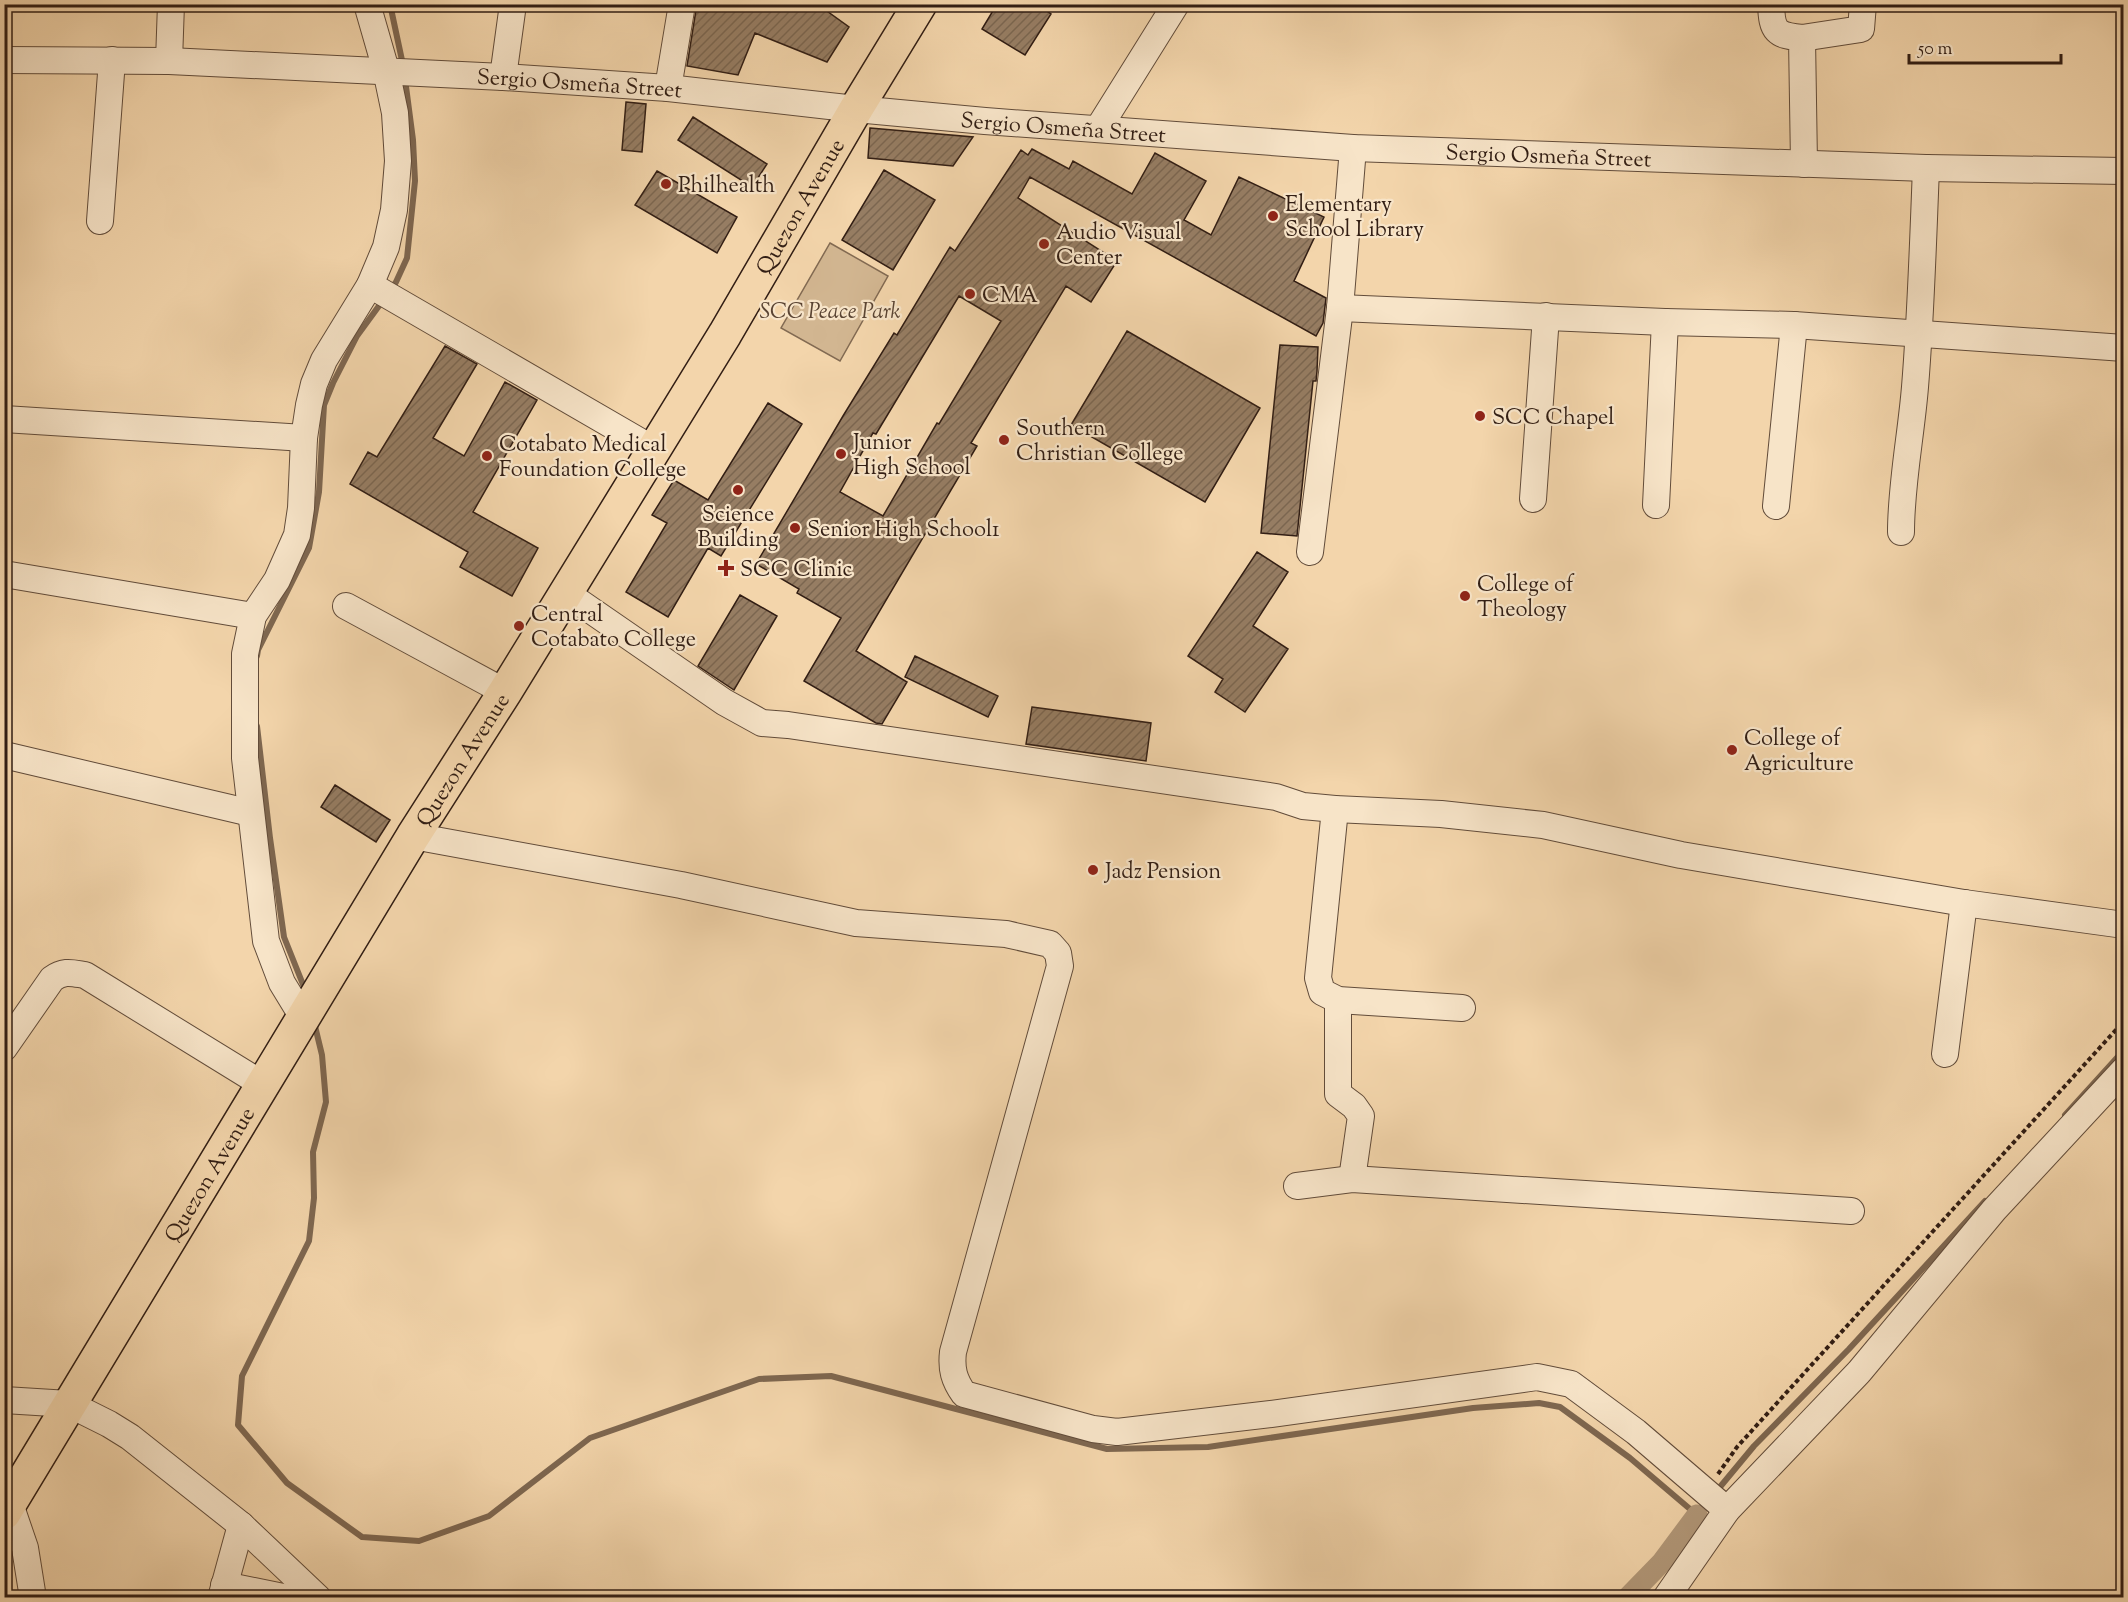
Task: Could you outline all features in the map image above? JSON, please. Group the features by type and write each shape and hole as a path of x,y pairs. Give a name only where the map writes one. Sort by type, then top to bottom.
{"main road":[{"name":"Quezon Avenue","path":"7,1509 413,836 505,692 730,325 920,4"}],"street":[{"path":"169,61 171,4"},
{"path":"304,1019 282,983 266,941 245,758 245,654 253,616 277,580 297,535 301,508 304,438 314,384 324,360 380,292 394,210 398,161 394,113 386,69 367,4"},
{"path":"503,77 513,4"},
{"path":"668,88 682,4"},
{"path":"1098,129 1176,4"},
{"path":"1771,4 1778,33 1783,36 1802,38 1861,29 1863,4"},
{"path":"1802,38 1803,164"},
{"name":"Sergio Osmeña Street","path":"4,60 169,61 386,69 668,88 856,109 1353,148 1926,168 2124,171"},
{"path":"100,221 112,60"},
{"path":"1310,552 1340,308 1353,148"},
{"path":"1901,532 1901,507 1912,425 1919,334 1926,168"},
{"path":"380,292 653,449"},
{"path":"1340,308 1665,322 1794,325 2124,348"},
{"path":"1533,499 1546,316"},
{"path":"1656,505 1665,322"},
{"path":"1776,506 1794,325"},
{"path":"4,419 304,438"},
{"path":"4,574 253,616"},
{"path":"566,593 724,702 762,723 788,724 1276,797 1303,806 1335,810 1441,813 1543,825 1681,855 1964,903 2124,925"},
{"path":"346,606 505,692"},
{"path":"4,754 251,813"},
{"path":"1335,810 1318,978 1322,992 1338,1000 1462,1008"},
{"path":"413,836 681,885 856,923 1006,934 1050,944 1058,952 1060,966 953,1352 952,1363 956,1382 964,1394 1093,1429 1118,1432 1271,1414 1537,1377 1552,1378 1571,1384 1636,1432 1727,1510"},
{"path":"1945,1054 1964,903"},
{"path":"8,1038 52,979 68,972 85,975 262,1084"},
{"path":"1338,1000 1338,1094 1354,1106 1361,1116 1352,1179"},
{"path":"1666,1598 1727,1510 1859,1372 1994,1210 2124,1070"},
{"path":"1297,1186 1352,1179 1851,1211"},
{"path":"4,1400 69,1404 110,1424 130,1437 241,1525 318,1598"},
{"path":"7,1509 25,1548 33,1598"},
{"path":"241,1525 222,1591 288,1598"}],"path":[{"path":"1705,1491 1737,1447 2124,1021"}],"green space":[{"name":"SCC Peace Park","path":"830,243 888,276 840,361 781,328"}],"building":[{"path":"697,4 817,4 849,27 827,62 755,33 738,75 687,66"},
{"path":"997,4 1037,4 1051,14 1025,55 982,29"},
{"path":"626,102 646,104 642,152 622,150"},
{"path":"693,117 767,164 752,187 678,140"},
{"path":"870,128 973,137 953,166 868,158"},
{"path":"1032,149 1069,169 1073,161 1132,194 1155,153 1206,181 1184,220 1211,235 1239,177 1324,217 1294,281 1326,298 1323,323 1316,336 1030,177 1018,198 1117,261 1091,302 1066,286 971,443 977,446 856,651 907,682 882,724 876,723 804,681 841,618 797,593 799,589 756,564 843,416 894,333 897,335 950,247 955,251 1021,150 1028,155","holes":["959,296 1001,321 939,424 937,423 883,516 840,492 873,433 876,434"]},
{"path":"884,170 935,200 893,270 842,240"},
{"path":"657,171 737,217 717,253 635,205"},
{"path":"1127,331 1260,408 1205,502 1071,425"},
{"path":"1280,345 1318,347 1297,536 1261,533"},
{"path":"445,346 477,364 433,438 464,456 505,382 537,400 473,512 538,548 512,596 460,567 468,552 350,484 368,452 377,457"},
{"name":"Science Building","path":"768,403 802,424 721,556 708,548 668,617 626,592 667,523 652,515 674,480 708,500"},
{"path":"1257,552 1288,572 1253,626 1288,649 1245,712 1215,692 1223,679 1188,656"},
{"path":"740,595 777,616 734,690 698,666"},
{"path":"915,656 998,696 988,717 905,677"},
{"path":"1032,707 1151,723 1146,761 1026,744"},
{"path":"335,785 390,820 376,842 321,807"}],"waterway":[{"path":"390,4 403,65"},
{"path":"390,291 407,258 415,181 413,140 405,79"},
{"path":"257,656 309,548 319,492 324,405 357,336 384,299"},
{"path":"257,726 284,937 306,992"},
{"path":"314,1022 322,1055 326,1102 313,1152 314,1198 309,1241 242,1376 238,1425 287,1483 362,1537 419,1541 489,1516 590,1438 759,1379 831,1376 1107,1449 1208,1447 1473,1408 1539,1403 1560,1407 1630,1458 1697,1515 1709,1501"},
{"path":"2065,1115 2124,1050"},
{"path":"1715,1493 1754,1446 1849,1349 1985,1201"},
{"path":"1627,1598 1662,1562 1697,1515"}],"place":[{"name":"Philhealth","path":"666,184"},
{"name":"Elementary School Library","path":"1273,216"},
{"name":"Audio Visual Center","path":"1044,244"},
{"name":"CMA","path":"970,294"},
{"name":"SCC Chapel","path":"1480,416"},
{"name":"Southern Christian College","path":"1004,440"},
{"name":"Junior High School","path":"841,454"},
{"name":"Cotabato Medical Foundation College","path":"487,456"},
{"name":"Science Building","path":"738,490"},
{"name":"Senior High School1","path":"795,528"},
{"name":"SCC Clinic","path":"726,568"},
{"name":"College of Theology","path":"1465,596"},
{"name":"Central Cotabato College","path":"519,626"},
{"name":"College of Agriculture","path":"1732,750"},
{"name":"Jadz Pension","path":"1093,870"}]}
